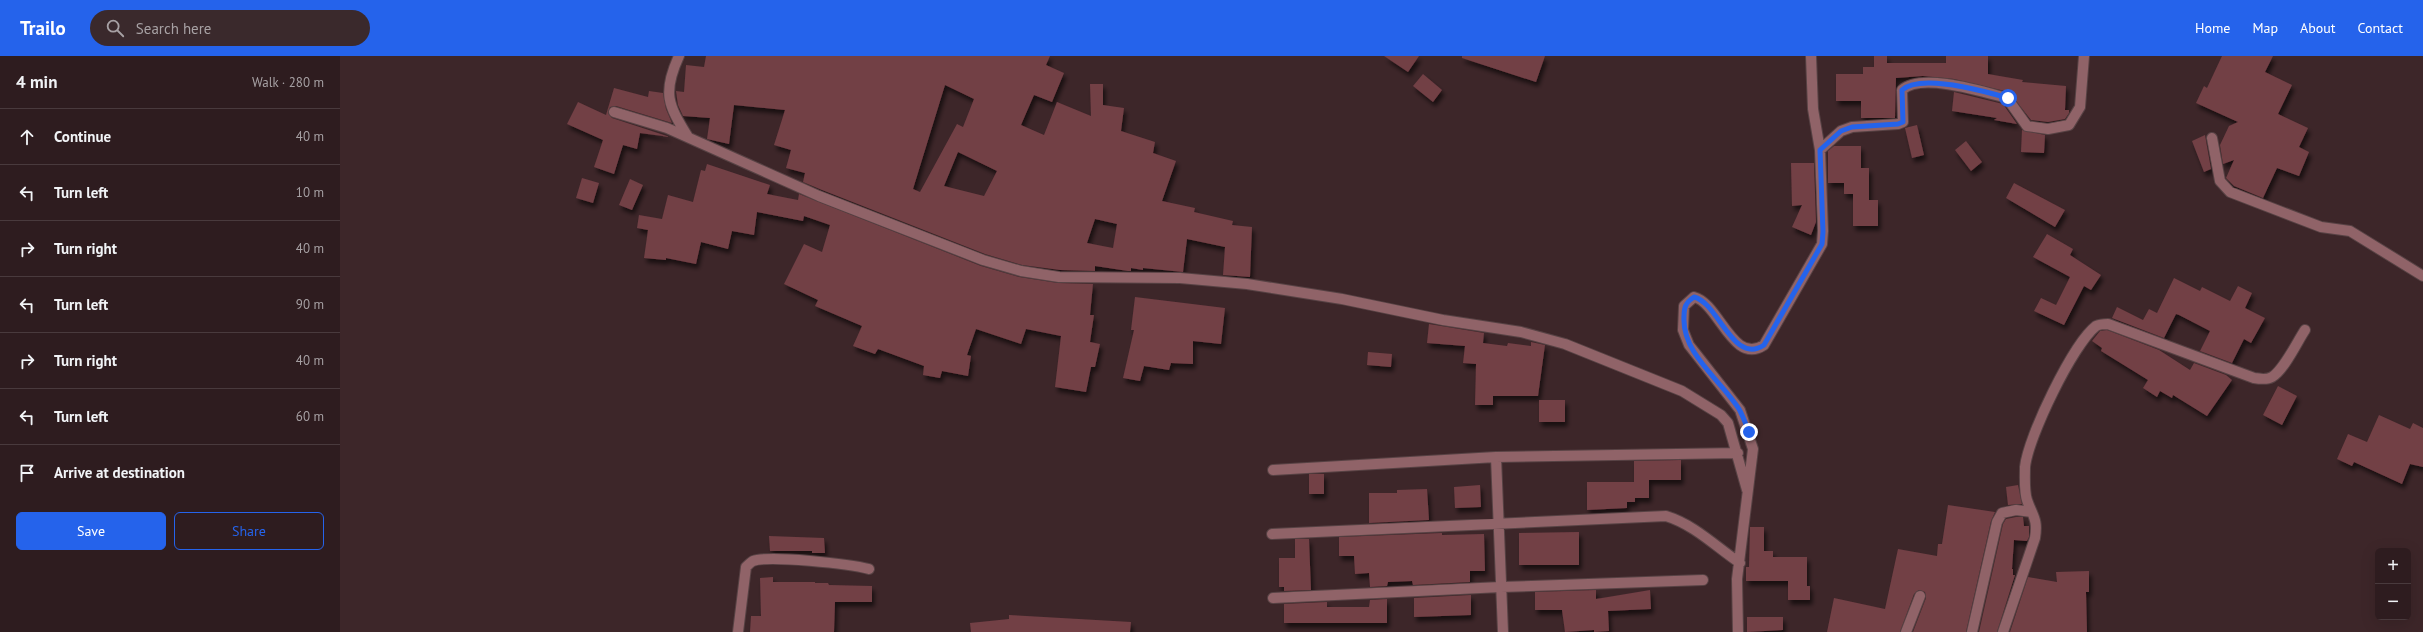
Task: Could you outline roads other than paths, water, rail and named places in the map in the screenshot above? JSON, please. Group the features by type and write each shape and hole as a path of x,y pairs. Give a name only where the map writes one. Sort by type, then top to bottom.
{"street":[{"path":"679,56 670,82 668,99 671,110 688,137"},
{"path":"1738,632 1737,579 1753,449 1749,432 1740,410 1689,345 1683,330 1684,306 1694,297 1704,301 1732,338 1748,350 1757,350 1764,345 1822,244 1823,232 1820,150 1813,109 1811,56"},
{"path":"1820,150 1841,131 1852,127 1898,124 1903,122 1902,90 1914,84 1962,86 2008,98 2026,126 2048,129 2069,125 2080,106 2084,56"},
{"path":"614,112 667,128 819,196 950,249 1021,271 1059,277 1180,278 1247,284 1342,299 1443,320 1521,332 1565,344 1682,391 1722,415 1728,423 1738,453 1747,490"},
{"path":"2212,138 2220,181 2230,192 2321,227 2350,232 2423,276"},
{"path":"2003,632 2035,538 2037,522 2027,499 2026,466 2033,437 2061,379 2079,347 2095,327 2101,324 2108,324 2254,378 2264,379 2272,378 2278,372 2304,330"},
{"path":"1273,470 1496,457 1738,453"},
{"path":"1496,457 1503,632"},
{"path":"1972,632 1997,522 2002,513 2007,511 2032,512"},
{"path":"1272,534 1666,516 1694,528 1712,544 1740,563"},
{"path":"738,632 746,567 753,561 786,560 856,566 869,569"},
{"path":"1273,598 1501,587 1704,580"},
{"path":"1906,632 1920,596"}]}
